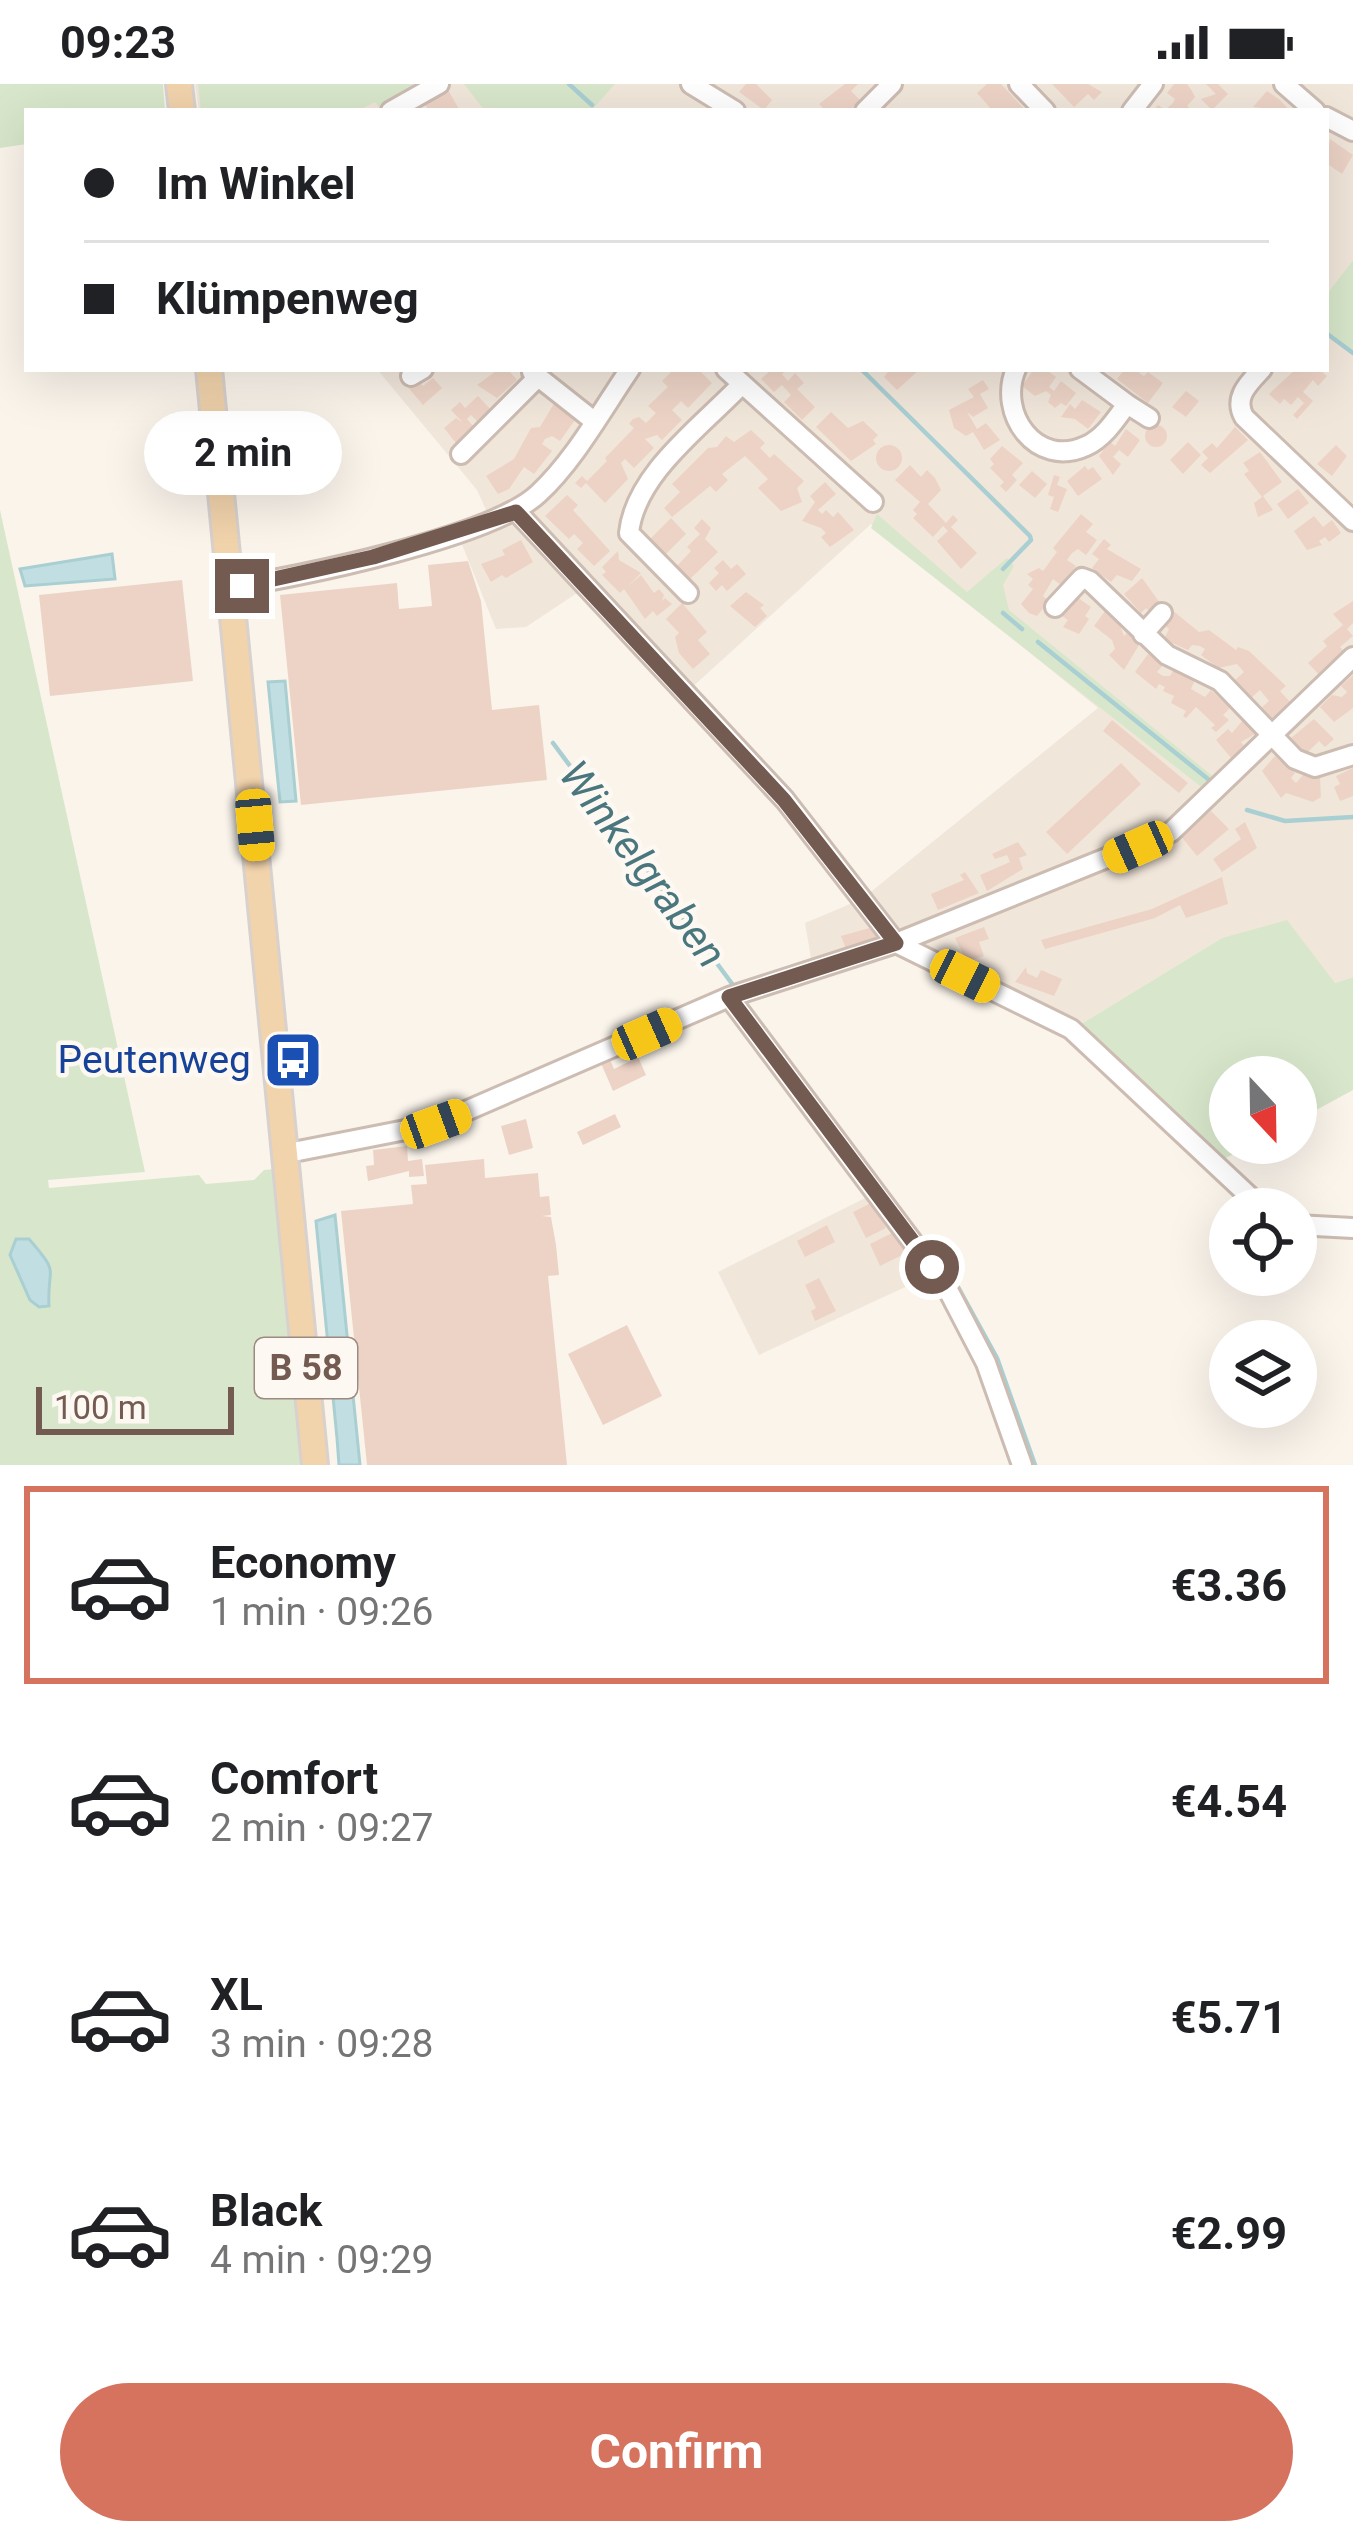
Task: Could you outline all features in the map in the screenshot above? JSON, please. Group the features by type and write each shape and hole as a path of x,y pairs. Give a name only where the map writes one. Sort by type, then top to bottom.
{"main road":[{"name":"B 58","path":"209,372 315,1465"}],"street":[{"path":"397,108 439,84"},
{"path":"691,84 730,108"},
{"path":"868,108 892,84"},
{"path":"1019,84 1042,108"},
{"path":"1134,108 1153,84"},
{"path":"1284,84 1312,108"},
{"path":"232,587 373,557 516,512 540,493 629,372"},
{"path":"729,372 873,502"},
{"path":"1015,372 1011,413 1029,438 1045,446 1063,450 1088,445 1127,404"},
{"path":"1084,372 1149,418"},
{"path":"1259,372 1243,390 1240,410 1244,417 1353,521"},
{"path":"461,454 533,373 594,421"},
{"path":"688,593 628,532 631,510 645,485 741,385"},
{"path":"516,512 784,800 896,943 1071,1029 1241,1188"},
{"path":"1055,607 1082,578 1120,606 1167,655 1220,680 1271,736 1308,765 1332,764 1353,755"},
{"path":"1143,634 1162,613"},
{"path":"287,1153 436,1124 729,997 896,943 1171,832 1353,657"},
{"path":"729,997 946,1288 986,1363 1022,1465"},
{"path":"1317,1226 1353,1228"}],"shaded area":[{"path":"195,84 1353,84 1353,260 1329,291 1329,108 199,108"},
{"path":"1329,334 1353,353 1353,977 1335,983 1222,938 1073,1029 893,943 813,970 805,923 862,899 1098,708 871,524 688,691 580,591 526,627 496,629 461,542 496,532 477,490 379,372 1329,372"},
{"path":"871,1195 931,1275 759,1355 718,1272"}],"green space":[{"path":"0,84 163,84 165,108 24,108 24,144 0,148"},
{"path":"198,84 428,84 387,108 375,102 363,108 201,108"},
{"path":"464,84 615,84 594,108 483,108"},
{"path":"1353,260 1353,353 1329,334 1329,291"},
{"path":"0,510 145,1172 48,1180 49,1188 199,1175 206,1184 254,1180 264,1170 275,1169 292,1375 308,1465 0,1465"},
{"path":"877,514 967,592 1007,558 1014,566 1003,585 1009,610 1220,782 1209,793 871,528"},
{"path":"1287,920 1335,983 1353,977 1353,1090 1317,1110 1317,1056 1209,1056 1209,1156 1073,1029 1222,938"}],"water":[{"path":"112,554 115,579 25,586 20,569"},
{"path":"285,681 296,801 280,802 268,682"},
{"path":"335,1215 360,1465 339,1465 316,1221"},
{"path":"16,1239 29,1239 49,1265 49,1306 39,1307 30,1300 10,1255"}],"building":[{"path":"746,84 756,84 772,100 761,108 739,92"},
{"path":"845,84 858,84 851,91 860,100 852,108 819,104"},
{"path":"987,84 1001,84 1023,108 990,108 977,93"},
{"path":"1052,84 1088,84 1102,92 1094,100 1088,94 1074,107"},
{"path":"1174,84 1187,84 1195,97 1189,108 1167,108 1175,99 1167,93"},
{"path":"1206,84 1218,84 1228,94 1214,108 1201,99 1216,94"},
{"path":"448,90 458,108 427,108 425,104"},
{"path":"1267,91 1287,108 1262,108 1253,107"},
{"path":"1330,139 1353,155 1342,174 1329,165"},
{"path":"495,372 510,372 517,380 497,398 477,385"},
{"path":"671,372 701,372 712,383 688,408 681,401 672,410 682,420 662,440 657,435 645,439 654,448 634,468 625,459 621,463 628,479 605,503 586,483 581,488 575,483 582,476 587,481 607,461 634,428 629,424 633,419 639,417 646,423 656,413 648,406 668,387 662,381"},
{"path":"769,372 784,372 788,381 795,373 804,383 797,389 815,407 802,420 784,402 791,395 782,385 774,392 761,379"},
{"path":"888,372 917,372 897,390 884,377"},
{"path":"1032,372 1049,372 1056,377 1049,387 1054,391 1061,381 1076,393 1066,406 1061,403 1055,408 1046,391 1035,396 1022,386"},
{"path":"1123,372 1144,376 1148,372 1163,383 1148,403 1117,379"},
{"path":"1293,372 1327,376 1318,386 1313,380 1303,392 1313,401 1297,419 1293,415 1304,403 1298,397 1291,405 1284,399 1280,404 1269,394"},
{"path":"415,377 423,386 433,378 442,388 423,405 406,385"},
{"path":"983,380 989,389 980,394 988,408 973,417 967,412 977,429 986,423 1000,440 984,450 973,432 966,436 954,428 949,410 974,397 968,389"},
{"path":"1186,391 1199,401 1186,417 1172,407"},
{"path":"478,396 492,411 479,423 471,415 467,419 474,427 456,443 444,428 456,418 463,423 451,410 460,402 465,408"},
{"path":"558,397 572,408 568,414 575,420 560,441 552,436 545,439 542,444 552,451 534,474 524,467 509,489 498,494 486,476 514,459 531,428 540,427"},
{"path":"1082,400 1101,412 1088,429 1075,419 1061,417 1070,404 1075,409"},
{"path":"831,412 848,428 863,421 878,435 873,440 876,444 851,461 816,427"},
{"path":"1156,425 1167,436 1156,447 1145,436"},
{"path":"1235,427 1248,440 1210,473 1201,465 1208,458 1202,452 1212,443 1217,448"},
{"path":"1126,429 1140,440 1128,457 1119,450 1113,457 1121,464 1113,475 1099,456 1110,442 1115,446"},
{"path":"751,430 765,443 760,448 770,458 774,454 804,481 797,488 802,502 781,511 758,488 768,479 745,456 722,474 728,480 716,492 710,486 672,517 664,508 680,492 672,484 708,448 717,447 726,436 734,442"},
{"path":"1188,442 1201,455 1183,474 1170,460"},
{"path":"889,445 902,458 889,471 876,458"},
{"path":"1336,445 1347,456 1332,476 1317,464"},
{"path":"1002,446 1023,463 1006,492 1000,486 1004,482 990,468 994,464 990,459"},
{"path":"1260,452 1282,482 1263,496 1273,510 1258,517 1254,503 1262,497 1244,474 1249,471 1243,463"},
{"path":"910,465 921,477 927,470 935,478 941,490 928,504 946,523 953,515 958,520 951,527 977,553 961,569 937,541 948,531 943,526 933,537 913,518 920,502 895,480"},
{"path":"1085,466 1093,467 1102,479 1078,496 1067,481"},
{"path":"1032,471 1047,484 1035,498 1019,485"},
{"path":"1054,475 1060,477 1057,485 1067,489 1058,512 1050,509 1054,497 1048,495"},
{"path":"825,482 836,494 818,510 833,517 838,512 854,530 830,547 821,537 826,533 821,528 802,521 815,502 810,496"},
{"path":"1298,489 1309,503 1288,519 1277,504"},
{"path":"567,495 578,505 573,510 610,551 594,566 577,549 583,543 574,534 569,539 545,516"},
{"path":"1081,514 1093,524 1086,532 1097,540 1086,555 1078,549 1072,553 1067,560 1076,566 1061,585 1053,579 1043,596 1049,601 1037,616 1029,613 1021,604 1033,589 1028,585 1033,579 1027,574 1039,568 1043,571 1057,552 1053,548"},
{"path":"1314,516 1323,527 1332,520 1341,533 1307,550 1294,531"},
{"path":"671,518 686,534 666,554 650,539"},
{"path":"702,519 711,528 705,539 718,552 690,579 677,566 691,551 687,547 700,534 694,528"},
{"path":"1104,539 1111,545 1107,549 1141,569 1132,581 1117,575 1111,582 1092,568 1099,559 1092,554"},
{"path":"521,540 533,562 491,582 481,564 505,555 502,550"},
{"path":"618,551 619,560 641,573 628,586 641,575 654,593 659,589 664,595 662,601 665,598 672,604 657,616 653,611 645,619 624,589 620,593 602,575 606,572 602,567"},
{"path":"723,560 731,569 737,564 746,574 727,591 722,585 716,591 709,583"},
{"path":"468,561 481,601 492,710 539,705 547,780 301,805 280,595 397,583 399,609 432,606 428,565"},
{"path":"1142,578 1160,603 1141,613 1124,594"},
{"path":"182,580 193,681 50,696 39,595"},
{"path":"746,592 764,605 760,608 767,616 755,627 730,606"},
{"path":"1077,597 1091,607 1079,634 1063,627 1068,620 1062,616"},
{"path":"1353,601 1353,623 1347,629 1353,636 1340,647 1348,655 1323,679 1308,663 1327,646 1323,641 1343,625 1333,614"},
{"path":"682,603 707,632 698,640 710,654 693,669 679,653 675,637 679,633 666,619"},
{"path":"1172,610 1199,632 1209,630 1236,650 1249,651 1286,686 1280,691 1291,703 1273,719 1262,707 1269,701 1260,690 1251,698 1235,680 1244,672 1237,664 1218,668 1201,655 1205,649 1200,646 1188,650 1170,642 1165,637 1169,629 1162,624"},
{"path":"1105,611 1118,621 1124,636 1127,633 1139,645 1124,670 1109,655 1115,649 1112,640 1094,626"},
{"path":"1148,654 1163,665 1157,672 1163,676 1170,676 1174,669 1195,680 1191,689 1205,697 1211,690 1230,708 1223,715 1229,720 1216,732 1196,707 1183,716 1186,711 1171,703 1174,696 1163,691 1165,687 1159,684 1156,689 1135,672"},
{"path":"1353,675 1353,708 1334,722 1320,707 1332,695 1342,697 1347,692 1341,686"},
{"path":"1314,719 1334,739 1325,747 1319,741 1306,754 1291,738"},
{"path":"1112,720 1188,783 1179,793 1103,731"},
{"path":"1243,720 1255,734 1241,742 1245,747 1232,759 1216,740 1228,729 1232,733"},
{"path":"1275,756 1295,773 1291,778 1296,783 1303,775 1320,777 1321,797 1313,802 1286,793 1281,798 1262,771"},
{"path":"1121,763 1141,784 1067,854 1046,832"},
{"path":"1353,768 1353,796 1340,801 1334,787 1340,784 1336,776"},
{"path":"1211,811 1229,829 1197,856 1180,835"},
{"path":"1245,822 1257,848 1222,872 1213,859 1241,839 1235,829"},
{"path":"1018,842 1027,855 1019,858 1023,869 987,891 980,875 1010,862 1007,855 995,859 992,854"},
{"path":"965,872 979,893 938,910 931,894 964,880 960,875"},
{"path":"1222,877 1228,904 1186,918 1180,905 1155,918 1045,949 1041,940 1152,909"},
{"path":"873,927 878,943 848,954 841,936"},
{"path":"984,927 989,939 979,942 984,956 967,962 955,938"},
{"path":"1026,967 1037,978 1041,970 1062,979 1054,996 1015,982"},
{"path":"609,1057 614,1069 638,1057 646,1075 613,1091 600,1061"},
{"path":"615,1114 621,1127 583,1145 577,1132"},
{"path":"526,1119 533,1148 509,1155 501,1126"},
{"path":"407,1146 408,1161 422,1159 424,1176 409,1177 409,1171 368,1181 366,1166 374,1165 373,1150"},
{"path":"484,1159 485,1178 538,1173 540,1197 549,1196 551,1215 542,1216 551,1217 556,1245 559,1275 548,1276 567,1465 367,1465 341,1211 413,1204 411,1185 427,1184 425,1165"},
{"path":"873,1202 886,1228 866,1238 853,1212"},
{"path":"827,1225 835,1242 805,1257 797,1241"},
{"path":"900,1229 910,1251 880,1266 870,1244"},
{"path":"819,1278 836,1311 815,1321 811,1311 816,1308 805,1285"},
{"path":"627,1325 662,1396 603,1425 568,1354"}],"waterway":[{"path":"569,84 592,105"},
{"path":"1329,335 1353,353"},
{"path":"864,372 1030,536 1003,569"},
{"path":"1003,613 1022,629"},
{"path":"1038,642 1208,779"},
{"name":"Winkelgraben","path":"553,743 733,985"},
{"path":"1247,810 1285,821 1353,817"},
{"name":"Winkelgraben","path":"884,1189 958,1287 997,1358 1035,1465"}],"place":[{"name":"Peutenweg","path":"293,1060"}],"route":[{"path":"242,586 429,542 516,512 784,800 896,943 729,997 932,1267"}]}
